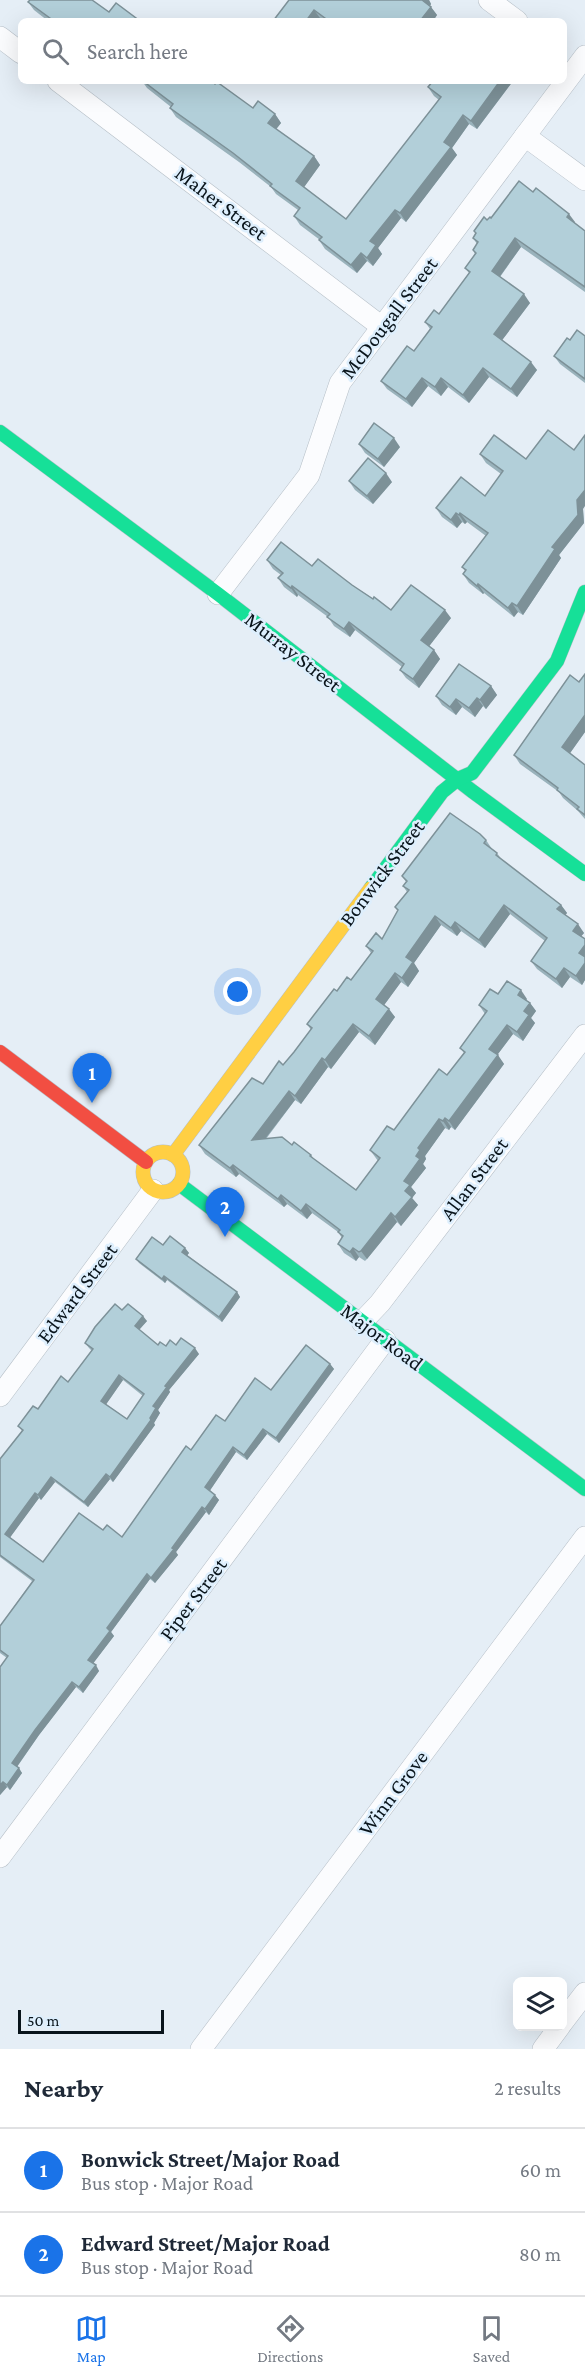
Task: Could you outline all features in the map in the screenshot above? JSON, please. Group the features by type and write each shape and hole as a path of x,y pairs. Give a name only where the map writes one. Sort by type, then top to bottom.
{"street":[{"path":"489,0 513,18"},
{"path":"0,37 18,51"},
{"name":"Maher Street","path":"62,84 382,327"},
{"name":"McDougall Street","path":"218,594 309,475 340,383 525,136 559,84"},
{"path":"525,136 585,180"},
{"name":"Murray Street","path":"0,432 218,594 458,780 585,874"},
{"name":"Bonwick Street","path":"173,1155 442,792 472,773 558,661 585,592"},
{"name":"Allan Street","path":"362,1322 380,1303 585,1035"},
{"path":"0,1052 146,1162"},
{"path":"167,1152 173,1155 182,1168 179,1184 170,1191 153,1190 144,1180 146,1162 155,1154 167,1152"},
{"name":"Major Road","path":"179,1184 585,1489"},
{"name":"Edward Street","path":"0,1396 153,1190"},
{"name":"Piper Street","path":"0,1857 385,1340"},
{"name":"Winn Grove","path":"201,2049 585,1536"},
{"path":"567,2017 585,1993"},
{"path":"543,2049 556,2031"}],"building":[{"path":"30,0 92,0 109,12 116,3 136,18 50,18 28,2"},
{"path":"289,0 422,0 431,7 422,18 325,18 314,10 308,18 275,18"},
{"path":"147,84 220,84 253,108 258,101 275,114 268,123 314,156 296,181 346,219 441,97 428,87 430,84 498,84 471,121 463,115 444,142 451,147 400,213 395,210 370,241 376,245 367,258 361,253 351,265 319,240 322,237 294,216 300,208 270,186 272,184 233,153 170,108 173,104"},
{"path":"519,181 533,192 536,188 569,214 567,217 585,231 585,287 515,238 492,271 524,294 494,334 531,362 511,389 483,368 463,395 441,378 435,387 422,378 406,399 381,381 407,346 414,351 432,327 425,322 434,310 439,314 470,272 465,268 476,253 473,250 478,242 473,238 476,233 474,231 484,217 487,220 491,218"},
{"path":"577,330 585,336 585,379 554,356 567,338 570,340"},
{"path":"374,423 394,438 378,459 359,444"},
{"path":"548,430 574,450 585,435 585,490 577,500 578,515 552,547 555,549 517,606 512,603 508,608 463,574 466,570 462,567 488,533 460,513 459,515 456,513 451,520 436,508 461,477 485,496 503,471 480,454 494,435 526,459"},
{"path":"368,458 386,473 367,496 349,481"},
{"path":"281,542 312,566 318,559 352,585 391,610 411,585 445,610 421,640 434,650 413,679 400,670 404,664 349,622 344,629 327,617 330,614 278,578 283,573 267,560"},
{"path":"459,664 491,686 480,700 477,698 469,708 456,699 450,707 436,696"},
{"path":"585,674 585,715 562,747 585,765 585,815 577,809 579,807 557,790 558,788 514,755 570,675 579,682"},
{"path":"450,813 480,834 486,840 484,843 497,853 496,855 561,905 557,909 578,924 573,931 585,939 585,945 579,953 585,957 585,963 576,976 564,968 556,979 531,961 547,938 504,905 479,940 455,922 451,928 435,916 406,957 413,962 402,978 395,973 376,999 389,1009 369,1036 353,1024 325,1060 322,1058 295,1096 289,1091 252,1140 282,1137 292,1145 294,1142 356,1190 380,1158 370,1150 387,1126 394,1130 439,1069 447,1075 465,1052 460,1048 487,1011 479,1005 490,989 498,994 507,981 521,990 518,995 530,1003 524,1011 529,1015 517,1032 507,1025 489,1049 498,1055 449,1121 445,1118 443,1121 439,1119 418,1148 420,1150 416,1156 420,1159 404,1181 410,1185 405,1191 412,1197 395,1217 391,1213 361,1251 353,1248 350,1252 338,1244 343,1236 338,1232 340,1230 306,1204 301,1211 281,1195 278,1199 233,1165 230,1168 199,1145 252,1078 263,1084 279,1061 283,1065 312,1028 307,1024 334,989 337,991 347,977 351,980 373,951 366,946 376,933 382,939 398,910 395,907 409,890 403,886 407,881 402,876"},
{"path":"170,1236 185,1248 182,1252 237,1292 219,1317 164,1276 162,1279 136,1259 152,1237 163,1245"},
{"path":"115,1304 122,1310 128,1304 143,1316 135,1326 158,1345 160,1342 166,1346 170,1340 176,1345 181,1338 195,1348 165,1386 167,1387 153,1406 156,1408 151,1420 110,1477 106,1474 84,1502 51,1477 38,1495 35,1493 5,1534 43,1562 79,1513 103,1530 107,1525 122,1537 186,1446 191,1450 216,1415 225,1421 255,1378 271,1390 306,1345 330,1364 276,1438 263,1429 244,1455 233,1447 205,1487 215,1495 205,1509 202,1507 151,1578 147,1574 107,1628 110,1631 88,1660 96,1665 79,1687 72,1682 12,1763 19,1768 7,1785 3,1782 0,1785 0,1667 8,1656 0,1650 0,1626 34,1580 0,1555 0,1459 23,1430 18,1426 33,1406 38,1409 61,1376 68,1382 93,1349 85,1343 95,1327","holes":["119,1375 144,1394 127,1419 101,1401"]}],"traffic: fast":[{"path":"0,432 218,594 472,791 585,874"},
{"path":"371,888 442,792 458,779 472,773 557,661 585,592"},
{"path":"179,1184 585,1489"}],"traffic: slow":[{"path":"173,1155 371,888"},
{"path":"163,1152 177,1158 183,1172 177,1186 163,1192 149,1186 143,1172 149,1158 163,1152"}],"traffic: jam":[{"path":"0,1052 146,1162"}],"place":[{"name":"Bonwick Street/Major Road","path":"92,1103"},
{"name":"Edward Street/Major Road","path":"225,1237"}]}
